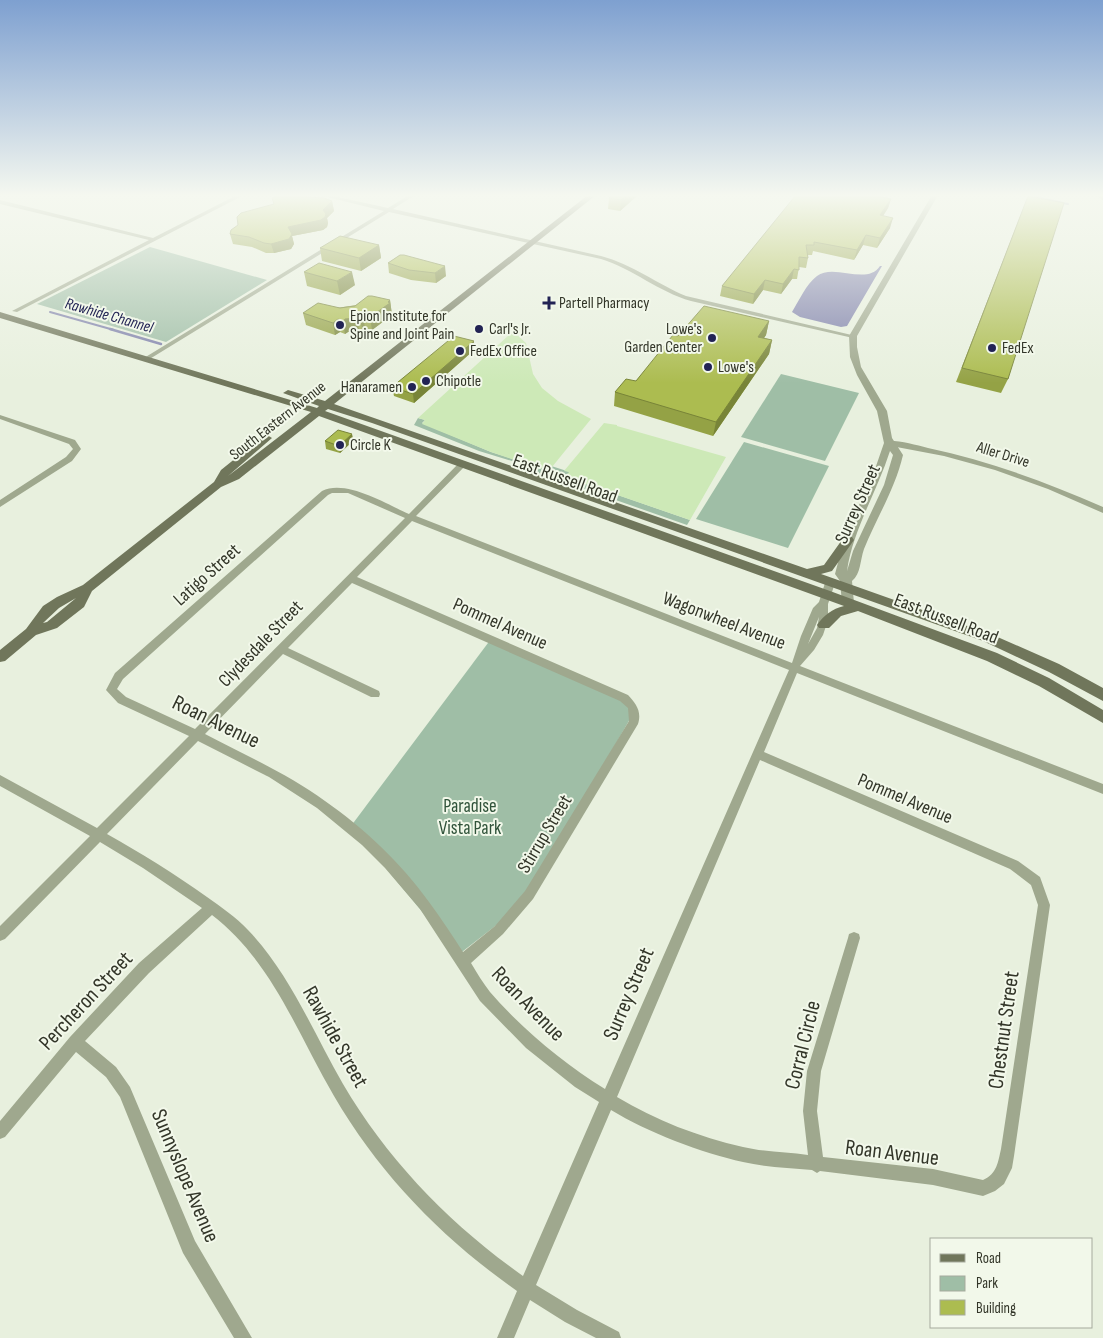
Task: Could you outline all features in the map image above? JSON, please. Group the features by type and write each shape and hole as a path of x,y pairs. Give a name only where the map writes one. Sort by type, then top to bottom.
{"main road":[{"name":"South Eastern Avenue","path":"0,657 31,632 52,625 79,604 87,588 217,485 235,477 438,307 507,257"},
{"name":"South Eastern Avenue","path":"318,406 450,309 511,257"},
{"name":"East Russell Road","path":"0,307 155,353 318,406 544,487 992,657 1044,682 1103,717"},
{"path":"438,307 450,309"},
{"path":"1,315 14,311"},
{"name":"East Russell Road","path":"1,315 168,366 318,406 463,464 544,487 806,574 826,594"},
{"path":"168,366 177,360"},
{"path":"806,574 828,568 848,540"},
{"name":"East Russell Road","path":"826,594 846,584 1014,648 1103,695"},
{"path":"824,625 837,612 852,605"}],"street":[{"path":"14,311 120,257"},
{"path":"146,359 311,257"},
{"path":"599,257 613,261 668,290 692,300 852,336 898,257"},
{"name":"Surrey Street","path":"846,584 852,575 857,551 876,515 896,465 898,455 889,443 882,413 856,369 851,350 852,336"},
{"path":"0,417 72,442 77,449 69,459 0,504"},
{"name":"Surrey Street","path":"852,605 841,574 848,540 879,474 889,443"},
{"name":"Aller Drive","path":"889,443 929,450 999,468 1052,487 1103,510"},
{"name":"Clydesdale Street","path":"0,936 463,464"},
{"name":"Wagonwheel Avenue","path":"331,490 348,491 1103,789"},
{"name":"Latigo Street","path":"111,690 119,676 325,492 331,490"},
{"path":"865,533 864,526 873,507 867,500"},
{"name":"Pommel Avenue","path":"350,578 624,698 633,707"},
{"path":"824,625 826,594"},
{"name":"Surrey Street","path":"505,1338 756,754 795,668 818,608 826,594"},
{"name":"Surrey Street","path":"795,668 816,642 824,625"},
{"path":"282,649 375,694"},
{"name":"Roan Avenue","path":"111,690 122,700 197,735 273,774 321,804 366,841 389,864 424,905 485,996 531,1043 580,1082 628,1112 692,1140 744,1155 933,1178 983,1188 995,1182"},
{"name":"Stirrup Street","path":"462,962 498,930 530,896 634,721 633,707"},
{"name":"Pommel Avenue","path":"756,754 1014,865 1036,881"},
{"name":"Rawhide Street","path":"0,780 166,875 243,934 283,987 340,1092 369,1137 401,1177 453,1232 489,1264 525,1289 581,1323 613,1338"},
{"name":"Chestnut Street","path":"995,1182 1001,1177 1007,1157 1044,905 1036,881"},
{"name":"Percheron Street","path":"0,1132 75,1042 144,968 211,908"},
{"name":"Corral Circle","path":"817,1165 810,1110 814,1072 854,938"},
{"name":"Sunnyslope Avenue","path":"75,1042 111,1072 125,1092 189,1247 244,1338"}],"green space":[{"path":"129,257 187,257 267,280 166,342 37,304"},
{"path":"781,374 859,393 825,461 741,437"},
{"path":"418,418 425,420 422,423 491,452 541,468 545,464 570,472 566,477 690,520 687,525 533,471 525,465 479,451 414,425"},
{"path":"744,442 829,466 788,548 696,519"},
{"name":"Paradise Vista Park","path":"491,639 627,699 634,712 545,867 503,920 458,955 351,826"}],"sand":[{"path":"515,333 526,343 533,374 542,388 558,401 591,419 552,467 545,464 541,469 491,452 422,424 425,420 418,418 509,335"},
{"path":"604,423 617,425 726,457 690,520 565,477 569,472 564,471"}],"water":[{"path":"882,266 847,326 841,327 800,317 792,312 806,288 817,276 832,272 867,274 874,272"}],"building":[{"path":"396,257 413,257 445,266 435,273 409,270 388,263"},
{"path":"745,257 799,257 799,270 794,269 783,284 765,280 754,294 722,286"},
{"path":"1004,257 1047,257 1008,379 962,368"},
{"path":"319,263 352,272 337,281 304,272"},
{"path":"368,296 390,300 388,302 390,303 370,317 363,315 360,320 357,318 345,319 343,322 338,319 333,323 303,313 318,303 340,308 355,306"},
{"name":"Lowe's","path":"704,306 769,321 758,337 772,340 716,422 615,392 626,379 636,381 673,335 678,336"},
{"path":"454,336 474,341 413,394 392,387"},
{"path":"338,430 352,434 339,446 325,441"}],"waterway":[{"name":"Rawhide Channel","path":"50,312 114,330"},
{"name":"Rawhide Channel","path":"110,329 161,344"}],"place":[{"name":"Partell Pharmacy","path":"549,303"},
{"name":"Epion Institute for Spine and Joint Pain","path":"340,325"},
{"name":"Carl's Jr.","path":"479,329"},
{"name":"Lowe's Garden Center","path":"712,338"},
{"name":"FedEx","path":"992,348"},
{"name":"FedEx Office","path":"460,351"},
{"name":"Lowe's","path":"708,367"},
{"name":"Chipotle","path":"426,381"},
{"name":"Hanaramen","path":"412,387"},
{"name":"Circle K","path":"340,445"}]}
